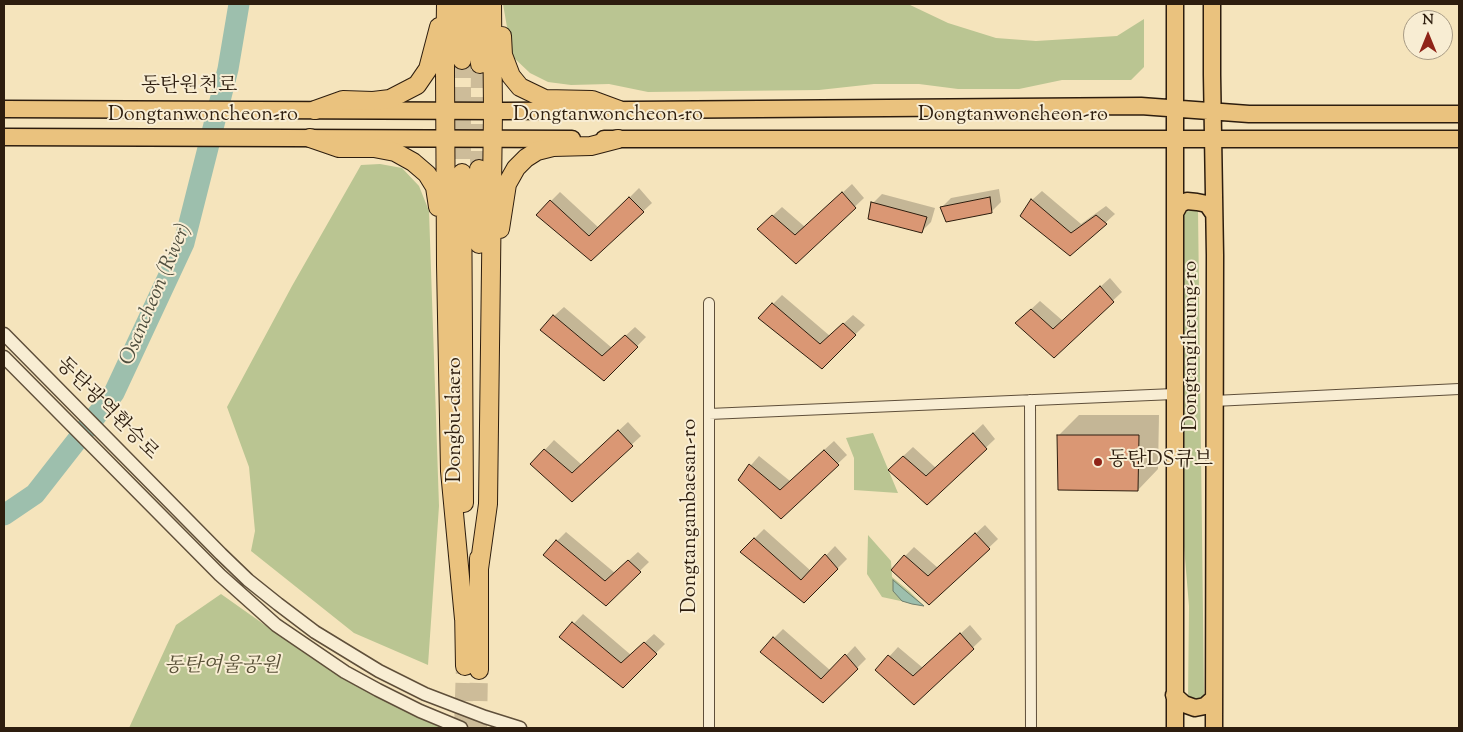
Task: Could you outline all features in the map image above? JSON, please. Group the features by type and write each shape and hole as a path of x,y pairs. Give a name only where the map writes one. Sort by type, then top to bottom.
{"highway":[{"path":"462,4 462,60"},
{"path":"480,64 488,7"},
{"path":"488,7 501,28 503,55 508,69 520,87 545,99 592,100 619,110"},
{"path":"478,570 488,504 493,111 488,7"},
{"path":"315,110 343,100 390,99 417,85 428,69 438,28 446,10"},
{"path":"446,10 446,265 450,471 464,619"},
{"path":"310,138 339,148 374,148 395,152 421,168 435,187 446,265"},
{"path":"490,268 507,184 516,168 537,151 553,147 590,146 618,139"},
{"name":"Dongbu-daero","path":"470,171 478,570 472,668 464,619 470,171"}],"main road":[{"name":"Dongtangiheung-ro","path":"1175,4 1175,728"},
{"name":"Dongtangiheung-ro","path":"1212,4 1214,728"},
{"name":"Dongtanwoncheon-ro","path":"315,110 493,111 1141,106 1249,114 1459,114"},
{"name":"동탄원천로","path":"4,109 315,110"},
{"name":"Dongtanwoncheon-ro","path":"4,138 1459,139"},
{"path":"1175,213 1180,204 1186,201 1207,204 1214,214"},
{"path":"1174,695 1184,704 1196,708 1205,706 1213,699"}],"street":[{"name":"Dongtangambaesan-ro","path":"709,303 710,728"},
{"name":"동탄광역환승로","path":"4,334 221,554 248,580 300,621 338,647 379,671 425,694 520,728"},
{"name":"동탄광역환승로","path":"4,357 230,585 276,625 345,672 420,711 461,728"},
{"path":"1214,401 1459,389"},
{"path":"709,414 1174,394"},
{"path":"1030,400 1031,728"}],"green space":[{"path":"503,4 908,4 948,23 996,38 1036,41 1117,36 1144,19 1144,67 1131,80 1062,80 1019,89 958,89 919,84 874,84 819,90 648,92 609,84 571,85 548,82 530,73 512,56"},
{"path":"380,164 402,168 419,186 429,211 439,506 428,665 354,633 251,551 255,531 249,467 227,407 292,286 361,165"},
{"path":"1192,210 1198,210 1204,695 1203,700 1198,703 1188,699 1189,606 1181,511 1180,217"},
{"path":"873,433 898,493 854,490 854,458 846,438"},
{"path":"868,535 891,561 892,577 924,606 882,597 867,574"},
{"name":"동탄여울공원","path":"221,594 310,657 446,728 129,728 176,625"}],"shaded area":[{"path":"893,580 924,606 902,601 893,591"}],"building":[{"path":"842,192 856,208 796,264 757,229 772,215 795,235"},
{"path":"629,197 644,212 591,261 536,215 550,200 589,236"},
{"path":"990,197 992,213 946,222 940,207"},
{"path":"1031,199 1071,233 1096,215 1107,224 1070,256 1020,216"},
{"path":"871,202 927,217 922,233 868,219"},
{"path":"1100,286 1114,302 1054,358 1015,323 1031,309 1053,329"},
{"path":"772,303 820,344 843,323 856,335 822,369 758,318"},
{"path":"553,315 602,356 625,335 638,347 604,381 540,330"},
{"path":"618,430 633,446 572,502 530,464 544,449 572,473"},
{"path":"973,433 987,449 927,505 888,470 903,456 926,476"},
{"name":"동탄DS큐브","path":"1057,435 1139,435 1138,491 1058,490"},
{"path":"824,450 839,465 781,519 738,480 749,464 780,490"},
{"path":"975,533 990,549 929,605 891,570 904,555 928,576"},
{"path":"754,538 801,580 825,554 838,569 804,603 740,552"},
{"path":"556,540 605,581 628,560 641,572 606,606 543,555"},
{"path":"572,622 621,663 644,642 657,654 623,688 559,637"},
{"path":"960,633 974,649 914,705 875,670 888,655 913,676"},
{"path":"773,637 821,679 845,654 858,669 823,703 760,652"}],"waterway":[{"name":"Osancheon (River)","path":"4,515 35,494 114,393 184,243 228,69 239,4"}],"tunnel":[{"path":"462,60 462,173"},
{"path":"479,169 480,64"},
{"path":"463,728 465,666"},
{"path":"478,728 479,670"}],"place":[{"name":"동탄DS큐브","path":"1098,462"}]}
